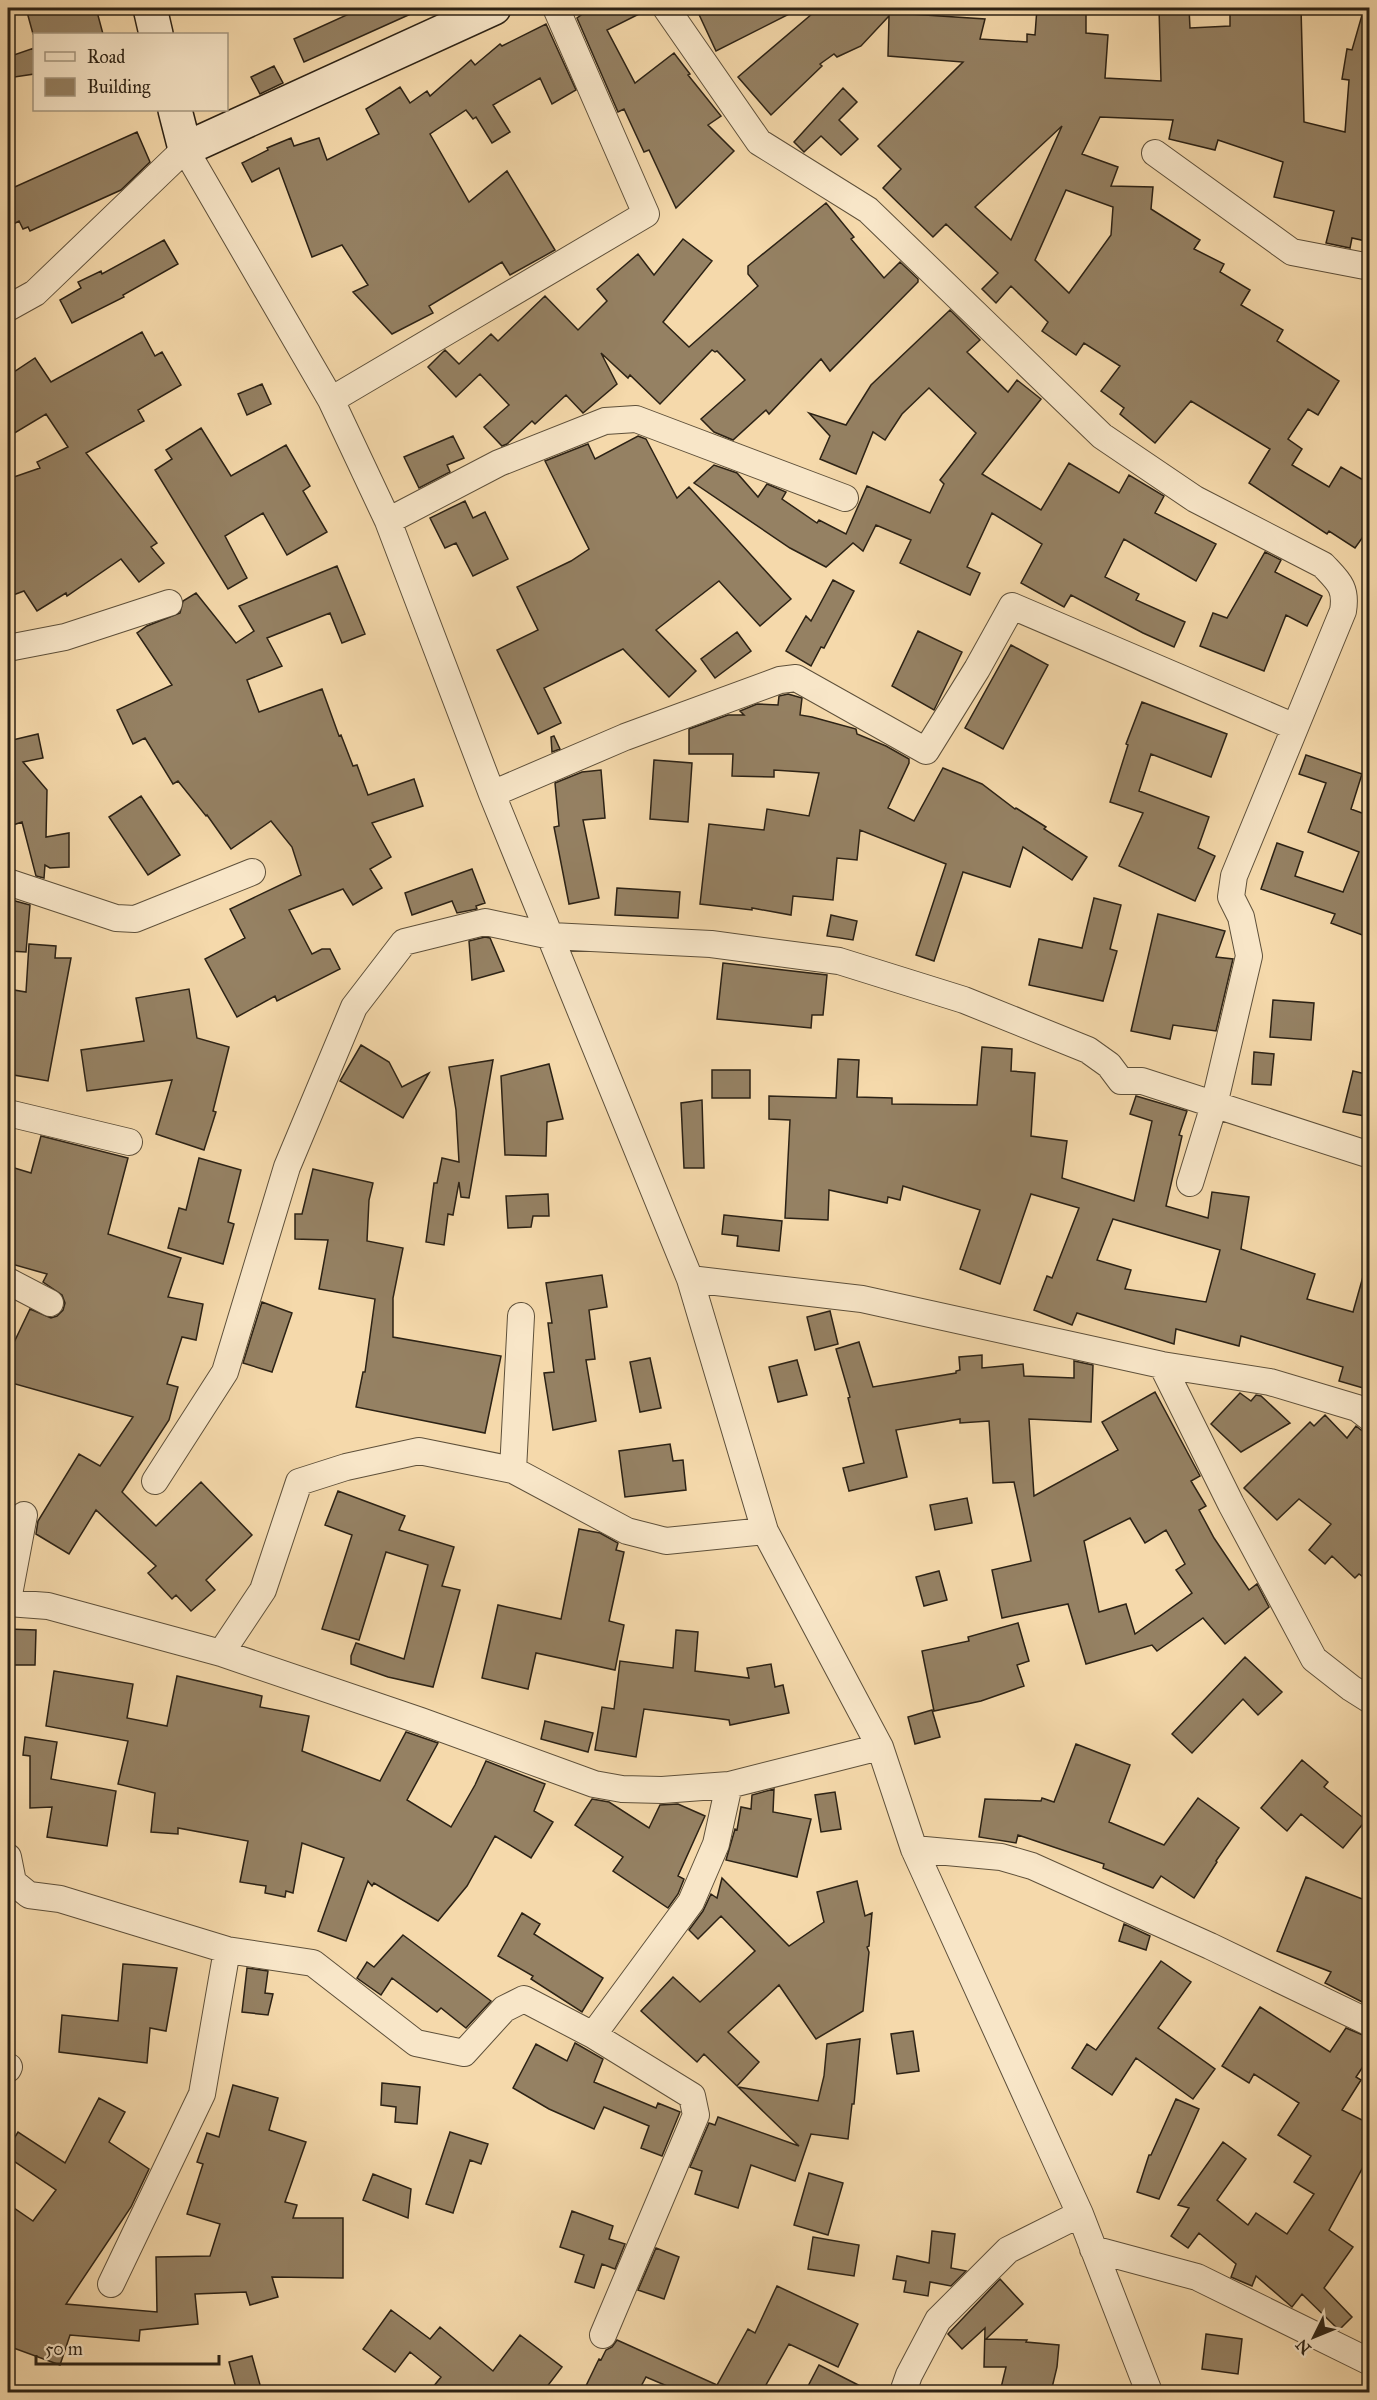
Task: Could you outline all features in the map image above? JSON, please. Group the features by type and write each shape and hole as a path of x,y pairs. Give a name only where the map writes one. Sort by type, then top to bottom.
{"street":[{"path":"150,8 156,33"},
{"path":"8,308 35,294 185,150 494,8"},
{"path":"331,400 646,214 556,8"},
{"path":"666,8 759,142 868,210 1102,436 1195,499 1323,565 1339,582 1345,596 1342,611 1234,876 1231,897 1241,917 1249,956 1214,1105 1190,1183"},
{"path":"175,111 185,150 331,400 388,521 492,794 690,1279 765,1531 880,1747 914,1849 1080,2214 1149,2392"},
{"path":"1155,153 1292,252 1370,267"},
{"path":"388,521 499,463 604,421 636,419 845,498"},
{"path":"8,648 65,637 169,603"},
{"path":"492,794 625,737 780,680 796,678 926,751 977,669 1012,606 1295,727"},
{"path":"8,882 116,918 135,919 252,872"},
{"path":"155,1481 225,1372 287,1167 354,1007 404,942 485,922 551,936 711,944 839,961 964,1000 1088,1050 1108,1065 1121,1081 1142,1081 1370,1155"},
{"path":"8,1113 129,1142"},
{"path":"690,1279 862,1299 1162,1365 1270,1382 1357,1408 1370,1418"},
{"path":"8,1281 50,1303"},
{"path":"513,1470 521,1317"},
{"path":"1162,1365 1231,1504 1314,1659 1370,1700"},
{"path":"221,1653 263,1590 299,1482 346,1467 419,1451 513,1470 627,1530 666,1541 765,1531"},
{"path":"24,1515 8,1601 48,1606 221,1653 422,1721 594,1784 622,1789 662,1790 729,1785 880,1747"},
{"path":"593,2035 692,1902 716,1844 729,1785"},
{"path":"914,1849 1001,1857 1032,1866 1210,1946 1370,2023"},
{"path":"8,1857 13,1882 29,1894 60,1899 227,1950 313,1963 416,2043 464,2053 504,2009 524,1999 593,2035 692,2096 696,2115 603,2335"},
{"path":"111,2284 202,2094 227,1950"},
{"path":"903,2392 909,2374 938,2320 1008,2250 1080,2214"},
{"path":"1093,2249 1197,2277 1370,2362"}],"building":[{"path":"45,8 96,8 103,33 33,34 27,12"},
{"path":"346,8 424,8 304,62 294,39 349,14"},
{"path":"591,8 651,8 607,30 635,83 674,53 690,74 688,75 721,116 708,125 734,151 676,208 649,150 644,152 624,109 618,112 577,18"},
{"path":"696,8 801,8 716,51"},
{"path":"819,8 985,19 980,39 1027,42 1027,34 1035,35 1037,8 1086,11 1086,33 1108,35 1105,78 1161,81 1159,8 1189,8 1190,28 1230,26 1230,8 1301,8 1304,122 1345,132 1349,80 1342,79 1347,49 1352,50 1364,8 1370,9 1370,242 1352,238 1350,248 1326,243 1334,211 1274,197 1283,162 1218,140 1215,150 1169,139 1173,120 1100,117 1082,154 1118,167 1111,186 1153,187 1151,209 1200,240 1194,249 1224,264 1220,272 1250,290 1241,305 1283,330 1277,341 1339,381 1318,415 1308,409 1288,439 1302,449 1292,465 1329,487 1341,467 1370,484 1370,527 1355,548 1329,531 1327,534 1249,483 1270,449 1191,401 1155,443 1120,414 1124,408 1101,391 1120,366 1084,343 1076,355 1042,331 1048,322 1011,286 996,303 982,289 998,273 946,224 933,237 883,188 901,169 878,146 963,62 888,56 889,16 861,46 837,57 834,54 820,64 822,66 771,115 738,77","holes":["1062,126 1011,240 975,207","1066,190 1113,207 1111,235 1069,293 1035,260"]},
{"path":"546,24 576,90 552,104 540,78 493,105 510,132 492,143 476,117 473,119 466,110 430,134 469,202 507,171 555,250 510,275 502,262 429,306 433,313 392,334 353,292 368,285 342,245 312,257 279,168 252,182 242,163 268,150 267,148 291,138 294,146 319,138 327,160 379,134 366,109 400,87 410,103 427,91 430,96 471,60 475,65 500,44 502,46"},
{"path":"33,48 33,74 8,78 8,57"},
{"path":"274,66 283,83 260,94 251,77"},
{"path":"843,88 857,102 839,120 858,139 841,155 821,136 804,152 794,142"},
{"path":"137,132 150,162 121,190 30,231 28,227 23,229 19,221 8,227 8,190"},
{"path":"826,203 854,237 851,239 884,278 900,262 918,279 918,282 830,371 821,359 769,414 766,410 733,440 714,432 701,419 745,380 717,351 712,350 660,404 630,375 628,378 601,353 617,384 583,413 566,395 535,424 532,421 502,446 484,427 509,405 480,374 456,397 428,367 445,350 459,364 491,334 498,341 545,296 578,330 607,301 597,289 638,254 654,275 683,239 712,261 663,322 689,347 758,286 748,274 748,266"},
{"path":"164,240 178,264 123,295 124,297 72,323 60,300 81,288 78,282 101,271 102,274"},
{"path":"950,310 980,340 967,352 1008,392 1017,380 1041,399 982,474 1041,510 1069,463 1119,493 1129,475 1164,496 1155,513 1216,544 1196,581 1124,539 1105,577 1139,594 1136,600 1185,622 1174,647 1071,595 1064,607 1021,583 1042,544 992,513 967,567 980,573 970,595 900,563 911,540 876,525 863,551 853,543 826,567 790,548 694,483 714,465 737,473 758,497 767,484 786,492 782,499 817,523 819,520 846,534 867,486 930,513 944,484 940,480 976,433 929,388 902,414 885,440 873,432 856,474 820,459 830,436 809,413 846,425 871,385"},
{"path":"142,332 155,356 162,352 181,385 138,410 144,421 86,453 157,543 151,547 164,563 139,582 121,559 67,596 66,593 37,611 24,591 8,597 8,479 40,468 37,462 68,447 46,414 8,437 8,376 35,358 51,382"},
{"path":"262,384 271,404 247,415 238,394"},
{"path":"201,428 231,476 286,445 310,486 303,491 327,532 287,555 263,513 225,536 247,578 228,589 155,470 172,459 166,450"},
{"path":"453,436 464,458 447,465 450,472 419,488 404,457"},
{"path":"638,436 646,439 677,498 689,487 791,599 760,626 719,581 656,630 696,671 669,697 623,649 544,688 561,723 538,734 497,650 538,630 517,587 571,561 589,549 545,461 588,444 595,459"},
{"path":"465,501 473,518 485,512 508,559 473,576 456,543 445,548 430,518"},
{"path":"1265,552 1281,560 1275,572 1322,596 1307,626 1286,615 1264,671 1200,646 1213,613 1227,618"},
{"path":"337,566 365,634 342,643 330,613 267,638 282,666 247,680 259,712 322,689 339,736 341,735 353,766 357,765 368,795 414,779 423,806 372,823 391,857 370,869 382,888 353,905 343,889 289,910 312,954 322,949 330,949 340,969 277,1001 275,996 237,1017 205,959 245,938 230,909 301,875 292,847 271,821 231,849 207,815 178,781 173,784 145,738 133,744 117,710 172,685 137,633 147,626 180,613 183,601 196,593 236,643 254,631 239,606"},
{"path":"833,580 854,591 824,648 821,647 811,666 786,651 806,616 811,621"},
{"path":"918,631 962,652 934,710 892,686"},
{"path":"737,632 751,651 715,678 701,659"},
{"path":"1011,645 1048,665 1003,749 965,728"},
{"path":"788,694 802,698 800,715 856,729 857,734 909,759 888,808 914,821 943,768 982,784 1087,857 1072,880 1023,847 1010,887 963,872 934,961 916,955 946,864 860,830 857,860 837,858 833,900 793,896 791,915 752,908 752,910 700,904 709,824 764,830 767,809 809,816 819,773 774,770 774,777 732,776 733,754 689,754 689,729 728,715 744,715 740,711 757,704 778,705 779,696"},
{"path":"1142,702 1227,734 1211,777 1151,754 1139,791 1209,817 1198,848 1215,856 1195,901 1119,866 1143,813 1110,802 1128,745 1126,744"},
{"path":"38,734 43,758 23,762 47,790 46,837 69,833 69,867 50,868 45,865 44,878 36,876 22,822 13,825 11,821 8,822 8,741"},
{"path":"554,736 560,749 552,752 551,737"},
{"path":"1306,755 1362,774 1351,809 1370,816 1370,938 1331,923 1335,914 1261,889 1277,843 1303,852 1295,876 1343,892 1359,852 1308,832 1326,783 1299,774"},
{"path":"654,760 692,763 688,822 650,819"},
{"path":"601,770 605,818 583,820 599,898 569,904 554,827 559,826 555,783 582,772"},
{"path":"141,796 180,855 148,875 109,817"},
{"path":"472,869 485,903 476,906 477,909 457,913 452,901 412,915 405,893"},
{"path":"617,888 680,892 678,918 615,915"},
{"path":"1094,898 1121,905 1110,949 1117,951 1103,1001 1029,985 1039,939 1082,948"},
{"path":"8,899 30,905 26,952 8,951"},
{"path":"1158,914 1225,931 1216,957 1233,959 1216,1031 1173,1025 1170,1039 1131,1031"},
{"path":"831,915 857,921 853,940 827,936"},
{"path":"490,938 504,971 472,980 469,941"},
{"path":"29,944 56,946 55,958 71,958 48,1081 8,1074 8,989 26,992"},
{"path":"723,963 827,975 823,1015 812,1015 811,1028 717,1019"},
{"path":"189,989 197,1038 229,1047 213,1111 216,1112 204,1150 156,1134 172,1080 87,1091 81,1050 144,1041 136,998"},
{"path":"1273,1000 1314,1003 1311,1040 1270,1037"},
{"path":"361,1045 389,1062 402,1087 429,1073 403,1118 340,1081"},
{"path":"982,1047 1012,1049 1011,1071 1035,1073 1031,1136 1067,1141 1062,1178 1134,1201 1152,1121 1130,1114 1136,1096 1187,1111 1179,1135 1182,1136 1166,1206 1208,1218 1212,1192 1249,1197 1241,1249 1315,1274 1307,1299 1353,1312 1364,1273 1370,1273 1370,1390 1339,1381 1343,1367 1241,1336 1239,1346 1176,1329 1174,1344 1077,1313 1072,1325 1034,1310 1047,1276 1052,1278 1079,1208 1031,1194 1000,1284 960,1269 980,1210 903,1186 900,1200 888,1197 887,1203 829,1190 828,1220 785,1218 790,1120 769,1119 769,1096 836,1098 838,1059 859,1060 857,1097 892,1098 892,1104 977,1105","holes":["1113,1219 1220,1250 1206,1302 1125,1289 1131,1270 1097,1260"]},
{"path":"1254,1052 1274,1054 1271,1085 1252,1084"},
{"path":"493,1060 469,1198 461,1197 459,1182 453,1215 448,1214 444,1245 426,1242 434,1183 437,1183 442,1158 459,1162 456,1110 449,1067"},
{"path":"549,1064 563,1119 547,1122 546,1156 505,1155 501,1076"},
{"path":"712,1070 750,1070 750,1098 712,1098"},
{"path":"1353,1071 1370,1075 1370,1117 1343,1112"},
{"path":"702,1100 704,1168 684,1168 681,1103"},
{"path":"41,1136 128,1158 108,1234 181,1258 168,1297 203,1304 196,1340 182,1337 167,1384 178,1387 169,1420 122,1492 156,1526 201,1482 252,1535 206,1580 215,1590 191,1611 176,1595 172,1599 148,1573 156,1566 96,1510 69,1554 36,1534 38,1521 79,1454 100,1466 133,1417 8,1382 8,1355 30,1309 51,1318 63,1310 65,1303 62,1295 43,1282 47,1274 8,1263 8,1166 31,1173"},
{"path":"199,1158 241,1170 228,1222 234,1224 223,1264 168,1248 179,1208 186,1210"},
{"path":"313,1169 373,1183 369,1200 367,1241 403,1248 393,1298 393,1337 501,1356 485,1433 356,1407 363,1372 365,1372 375,1299 319,1289 328,1240 295,1239 295,1214 302,1214"},
{"path":"548,1194 549,1216 533,1216 531,1227 508,1228 506,1196"},
{"path":"724,1215 782,1221 779,1251 737,1246 738,1236 722,1234"},
{"path":"602,1275 607,1307 589,1310 595,1359 586,1360 596,1421 553,1430 544,1373 554,1372 548,1323 552,1323 546,1283"},
{"path":"262,1302 292,1313 272,1372 243,1363"},
{"path":"830,1311 838,1344 815,1350 807,1317"},
{"path":"859,1342 873,1387 956,1373 960,1370 959,1357 982,1355 982,1368 1023,1364 1024,1376 1074,1378 1074,1361 1093,1365 1091,1422 1029,1419 1034,1496 1118,1450 1102,1422 1155,1392 1200,1476 1191,1481 1206,1506 1199,1510 1214,1538 1249,1590 1257,1584 1269,1607 1225,1644 1203,1618 1157,1651 1152,1645 1086,1664 1068,1604 1002,1618 992,1570 1031,1561 1014,1482 993,1483 989,1421 960,1423 960,1419 896,1430 907,1477 849,1491 843,1468 864,1463 848,1398 850,1397 836,1349","holes":["1130,1518 1145,1543 1166,1530 1185,1564 1176,1570 1192,1593 1135,1634 1126,1604 1099,1612 1084,1541"]},
{"path":"650,1358 661,1408 640,1412 630,1362"},
{"path":"797,1360 807,1395 778,1402 769,1367"},
{"path":"1240,1393 1251,1401 1256,1395 1261,1396 1290,1423 1241,1452 1211,1424"},
{"path":"1325,1415 1347,1438 1356,1426 1370,1437 1370,1582 1359,1574 1355,1578 1332,1556 1325,1564 1309,1550 1331,1524 1299,1499 1277,1520 1244,1488 1310,1422 1314,1426"},
{"path":"670,1444 673,1461 683,1460 686,1490 625,1497 619,1451"},
{"path":"338,1491 405,1516 399,1530 454,1547 442,1586 460,1590 433,1687 388,1677 351,1664 351,1656 356,1643 404,1659 428,1565 386,1552 359,1640 322,1629 352,1535 325,1525"},
{"path":"967,1498 972,1523 935,1530 930,1505"},
{"path":"579,1529 600,1533 618,1543 616,1550 624,1552 609,1621 624,1625 615,1670 536,1653 528,1689 482,1678 498,1605 561,1619"},
{"path":"939,1571 947,1600 924,1606 916,1577"},
{"path":"1018,1623 1029,1661 1017,1665 1024,1686 981,1701 934,1711 922,1651 969,1641 968,1637"},
{"path":"8,1629 36,1630 35,1665 8,1665"},
{"path":"676,1630 698,1632 695,1671 749,1678 747,1668 771,1664 775,1687 783,1685 789,1713 730,1725 729,1720 644,1709 636,1757 595,1750 602,1707 614,1709 620,1661 673,1668"},
{"path":"1245,1657 1282,1692 1258,1715 1243,1699 1192,1753 1172,1734"},
{"path":"54,1671 133,1684 127,1718 167,1726 177,1676 262,1696 260,1707 309,1716 302,1751 380,1781 406,1732 438,1743 407,1800 451,1827 486,1761 545,1784 534,1811 553,1822 531,1858 495,1836 467,1886 438,1921 374,1883 372,1886 368,1881 346,1941 318,1931 344,1858 302,1843 293,1893 286,1891 285,1897 265,1893 266,1886 240,1882 248,1841 178,1828 178,1834 151,1832 155,1793 118,1784 128,1741 46,1726"},
{"path":"932,1710 940,1737 915,1744 908,1717"},
{"path":"545,1721 593,1733 588,1752 541,1739"},
{"path":"25,1737 57,1742 51,1779 116,1791 107,1846 47,1837 52,1807 30,1808 30,1756 23,1755"},
{"path":"1076,1744 1130,1765 1109,1822 1164,1845 1198,1798 1239,1828 1194,1898 1161,1876 1153,1888 1103,1868 1104,1864 1018,1835 1016,1843 979,1837 985,1799 1041,1801 1042,1798 1054,1802"},
{"path":"1302,1760 1328,1782 1324,1787 1366,1820 1343,1848 1301,1814 1287,1831 1261,1808"},
{"path":"774,1789 773,1812 811,1819 797,1877 726,1860 735,1829 737,1830 741,1807 751,1809 752,1795"},
{"path":"835,1792 841,1829 821,1832 815,1795"},
{"path":"592,1799 609,1802 649,1828 660,1805 678,1804 705,1816 678,1876 684,1879 678,1894 668,1908 613,1871 623,1857 575,1825"},
{"path":"1306,1877 1370,1902 1370,2006 1325,1983 1331,1972 1277,1951"},
{"path":"722,1878 789,1946 824,1922 817,1892 857,1881 865,1916 872,1913 869,1946 867,1947 869,1952 863,2011 816,2039 779,1985 728,2032 759,2062 737,2086 704,2054 697,2062 641,2011 673,1977 700,2002 755,1951 721,1916 698,1939 689,1930 703,1911 711,1894 717,1898"},
{"path":"522,1913 540,1924 534,1934 603,1978 582,2012 531,1979 533,1976 498,1956"},
{"path":"1124,1924 1150,1936 1146,1950 1119,1941"},
{"path":"403,1935 491,2001 466,2028 441,2008 437,2012 392,1978 381,1995 357,1978 367,1962 374,1967"},
{"path":"1161,1961 1191,1982 1158,2028 1215,2069 1193,2099 1136,2058 1112,2095 1072,2068 1087,2044 1096,2050"},
{"path":"123,1964 177,1968 166,2031 150,2028 147,2063 59,2052 62,2015 118,2021"},
{"path":"247,1968 268,1971 265,1993 273,1994 268,2015 242,2012"},
{"path":"1260,2007 1330,2052 1346,2028 1370,2038 1370,2056 1356,2077 1361,2080 1342,2110 1370,2124 1370,2154 1329,2230 1353,2247 1324,2288 1352,2317 1339,2330 1302,2294 1292,2307 1256,2276 1252,2286 1231,2277 1236,2264 1199,2233 1188,2248 1171,2236 1189,2208 1178,2205 1223,2142 1246,2159 1217,2200 1248,2225 1256,2213 1287,2234 1314,2194 1294,2182 1311,2156 1278,2135 1299,2103 1254,2074 1249,2083 1222,2066"},
{"path":"913,2031 919,2071 897,2074 891,2034"},
{"path":"860,2039 848,2139 811,2134 795,2181 751,2165 738,2208 695,2194 702,2171 690,2167 709,2123 715,2125 718,2117 799,2146 738,2087 818,2101 824,2076 827,2044"},
{"path":"575,2043 603,2059 594,2082 656,2108 658,2103 680,2112 662,2156 641,2148 649,2126 604,2107 594,2129 549,2109 513,2088 536,2044 567,2061"},
{"path":"382,2083 420,2087 417,2124 395,2122 396,2107 381,2105"},
{"path":"233,2085 278,2098 269,2130 306,2142 285,2202 297,2205 293,2218 343,2218 343,2278 272,2277 278,2297 250,2305 246,2292 195,2294 198,2324 140,2330 139,2341 70,2335 60,2365 8,2346 8,2204 33,2221 56,2190 8,2157 8,2148 18,2132 65,2163 99,2098 125,2112 109,2142 149,2169 131,2207 66,2304 157,2312 156,2257 210,2256 220,2224 187,2214 203,2164 197,2162 207,2133 219,2137"},
{"path":"1176,2099 1199,2109 1159,2199 1137,2192 1149,2155 1151,2155"},
{"path":"450,2132 488,2144 481,2164 470,2160 453,2213 426,2204"},
{"path":"809,2173 843,2183 828,2235 794,2225"},
{"path":"373,2174 411,2189 408,2218 363,2200"},
{"path":"572,2211 613,2226 609,2239 625,2244 615,2269 602,2264 594,2288 575,2282 584,2255 560,2247"},
{"path":"932,2231 955,2234 951,2268 966,2271 951,2286 930,2282 928,2296 904,2292 906,2281 893,2279 897,2256 929,2263"},
{"path":"813,2237 859,2245 854,2276 808,2269"},
{"path":"656,2248 679,2257 664,2299 638,2290"},
{"path":"1000,2279 1023,2304 986,2339 1027,2340 1026,2342 1059,2345 1051,2392 1000,2392 1006,2367 984,2367 985,2328 962,2349 948,2334"},
{"path":"777,2286 858,2324 838,2367 789,2344 762,2392 681,2392 646,2377 638,2392 583,2392 599,2359 601,2360 606,2350 612,2347 617,2340 717,2385 748,2329 755,2333"},
{"path":"391,2310 430,2339 440,2327 493,2371 520,2335 562,2367 543,2392 429,2392 441,2377 410,2352 395,2372 363,2349"},
{"path":"1206,2334 1242,2339 1238,2374 1202,2369"},
{"path":"252,2356 262,2392 237,2392 229,2362"},
{"path":"819,2365 872,2392 805,2392"}]}
